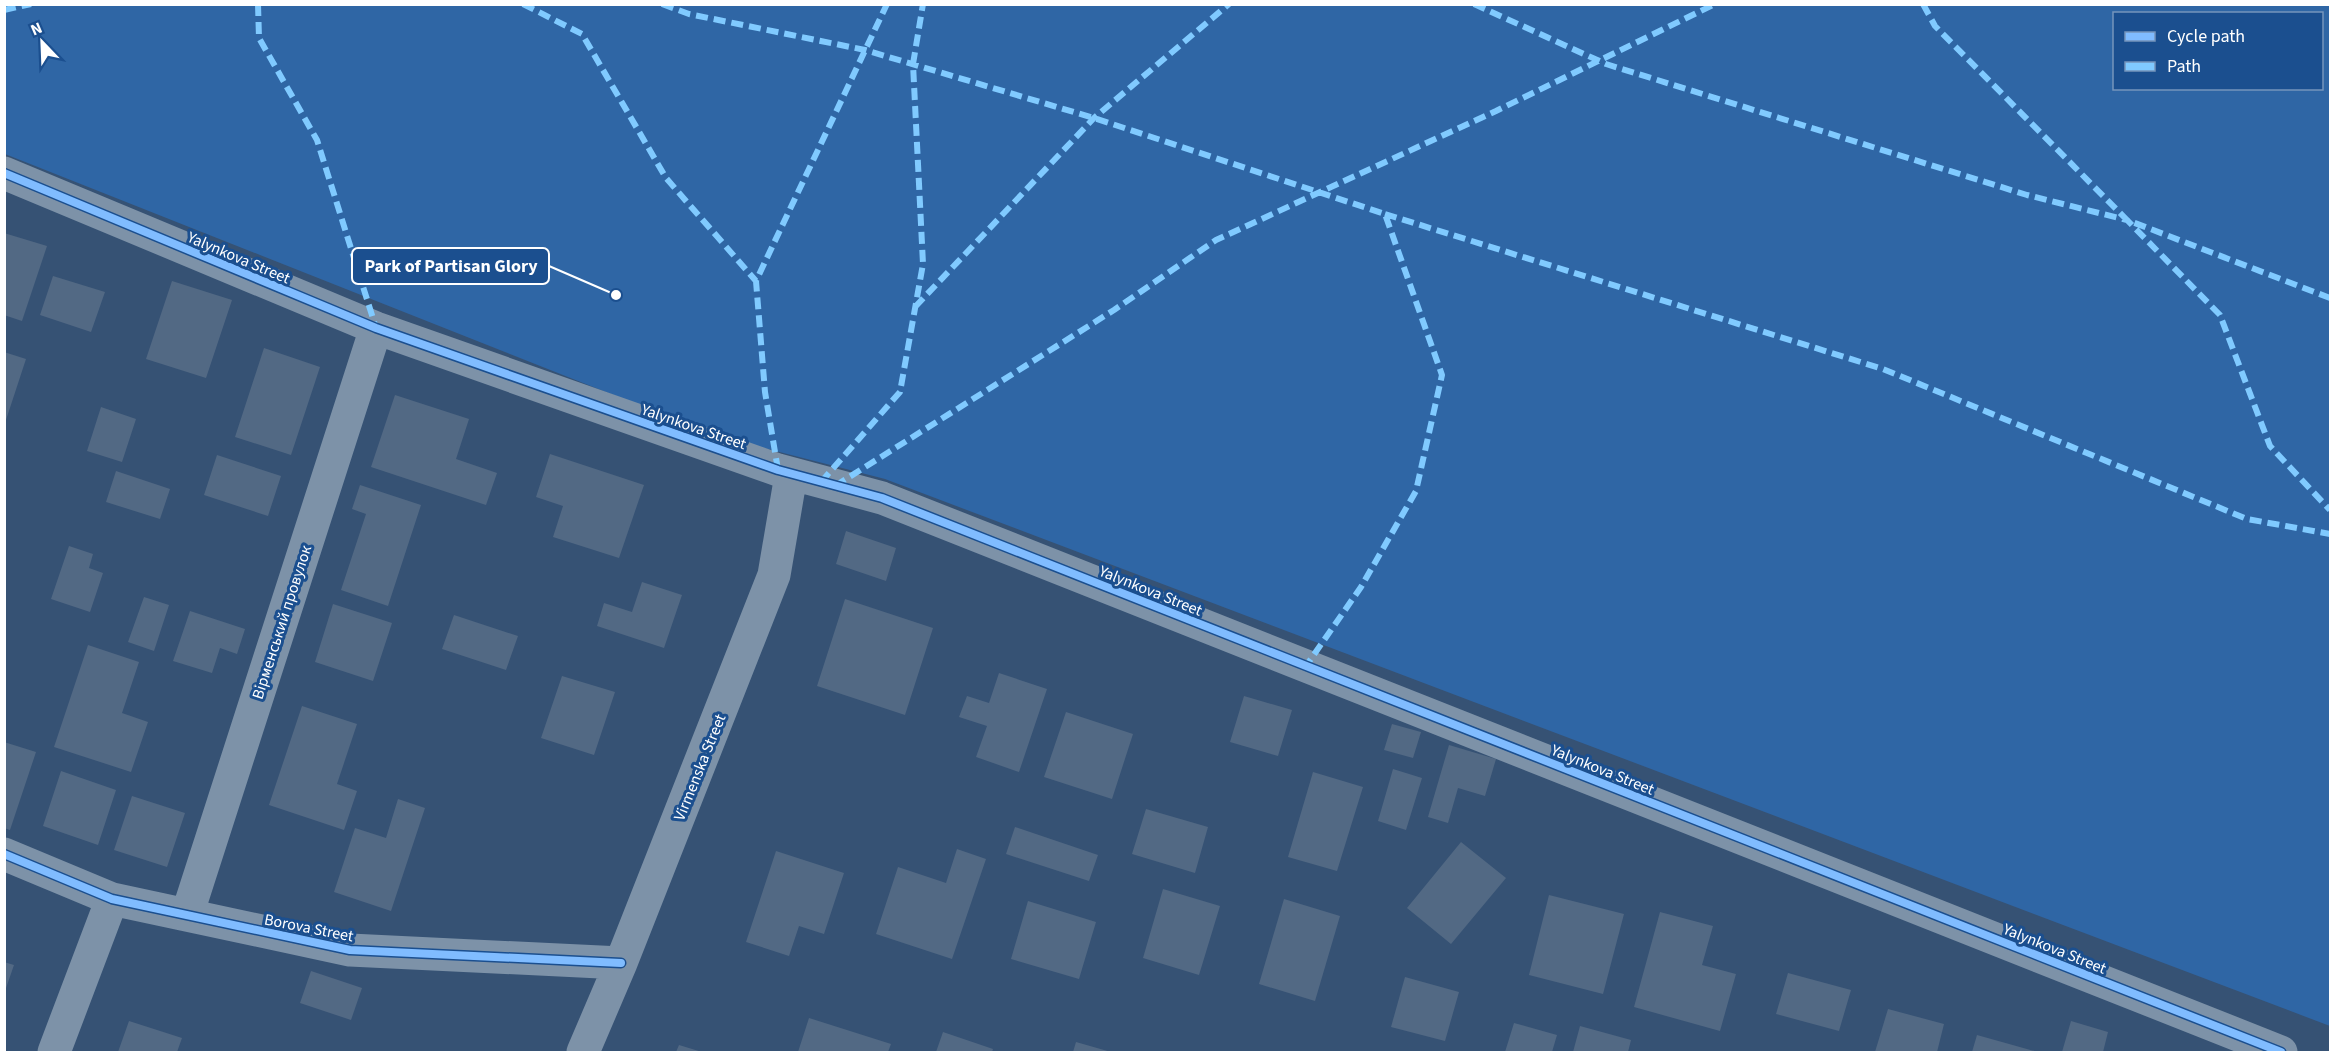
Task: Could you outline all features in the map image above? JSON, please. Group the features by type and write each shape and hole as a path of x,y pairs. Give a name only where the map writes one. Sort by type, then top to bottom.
{"street":[{"name":"Yalynkova Street","path":"4,173 376,328 791,475 882,498 2281,1053"},
{"name":"Вірменський провулок","path":"187,915 376,328"},
{"name":"Virmenska Street","path":"583,1053 621,963 774,575 791,475"},
{"name":"Borova Street","path":"4,854 112,899 350,950 621,963"},
{"path":"54,1053 112,899"}],"shaded area":[{"path":"4,5 2330,5 2330,1026 885,479 717,436 5,154"}],"building":[{"path":"4,233 47,246 22,321 4,315"},
{"path":"53,276 105,292 91,332 40,315"},
{"path":"172,281 232,300 206,378 146,359"},
{"path":"264,348 320,367 291,455 235,437"},
{"path":"4,352 26,359 5,423 4,423"},
{"path":"395,395 469,419 456,459 497,473 486,505 371,467"},
{"path":"101,407 136,419 122,462 87,451"},
{"path":"550,454 644,485 619,558 553,537 563,506 536,497"},
{"path":"217,455 281,476 268,516 204,495"},
{"path":"116,471 170,489 160,519 106,502"},
{"path":"360,485 421,505 388,606 341,590 366,514 352,509"},
{"path":"846,531 896,548 886,581 836,564"},
{"path":"69,546 93,554 89,568 103,573 90,612 51,599"},
{"path":"642,582 682,595 664,648 597,626 604,603 632,612"},
{"path":"144,597 169,605 154,651 128,642"},
{"path":"845,599 933,628 905,715 817,686"},
{"path":"333,604 392,623 373,681 315,662"},
{"path":"190,611 245,629 237,654 220,648 212,673 173,661"},
{"path":"454,615 518,636 506,670 442,649"},
{"path":"88,645 139,662 122,713 148,722 131,772 54,747"},
{"path":"999,673 1047,689 1019,772 976,757 987,726 959,717 967,696 989,703"},
{"path":"562,676 615,692 594,755 541,738"},
{"path":"1244,696 1292,710 1278,756 1230,742"},
{"path":"302,706 357,724 337,784 357,791 344,830 269,805"},
{"path":"1066,712 1133,734 1112,799 1044,777"},
{"path":"1392,724 1421,732 1413,758 1384,750"},
{"path":"4,742 36,752 10,830 4,828"},
{"path":"1449,745 1496,759 1485,796 1458,788 1448,823 1428,817"},
{"path":"1393,769 1422,778 1406,830 1378,821"},
{"path":"61,771 116,790 98,845 43,826"},
{"path":"1313,772 1363,787 1337,871 1288,857"},
{"path":"132,796 185,813 167,867 114,850"},
{"path":"398,799 425,808 391,911 334,892 355,828 386,838"},
{"path":"1146,809 1208,827 1195,873 1132,854"},
{"path":"1015,827 1098,855 1089,881 1006,854"},
{"path":"1461,842 1506,878 1451,944 1407,908"},
{"path":"957,849 986,859 952,959 876,934 898,867 946,883"},
{"path":"776,851 844,873 824,934 799,926 789,956 746,942"},
{"path":"1163,889 1220,906 1199,975 1143,958"},
{"path":"1549,895 1624,914 1603,994 1529,975"},
{"path":"1284,899 1340,916 1315,1001 1259,984"},
{"path":"1028,901 1096,922 1079,979 1011,959"},
{"path":"1660,912 1713,926 1702,965 1736,974 1720,1031 1634,1007"},
{"path":"4,962 14,965 5,991 4,991"},
{"path":"311,971 362,988 351,1020 300,1003"},
{"path":"1788,973 1851,990 1839,1031 1776,1014"},
{"path":"1405,977 1459,992 1445,1041 1391,1027"},
{"path":"1888,1009 1944,1024 1937,1052 1875,1052"},
{"path":"809,1018 891,1044 888,1052 798,1052"},
{"path":"129,1021 182,1038 177,1052 118,1052"},
{"path":"2071,1021 2108,1032 2103,1052 2062,1052"},
{"path":"1514,1023 1557,1035 1552,1052 1505,1052"},
{"path":"1580,1026 1631,1040 1628,1052 1573,1052"},
{"path":"943,1032 993,1049 992,1052 936,1052"},
{"path":"1977,1035 2038,1052 1972,1052"},
{"path":"1076,1042 1111,1052 1073,1052"},
{"path":"679,1045 702,1052 676,1052"}],"marked path":[{"path":"4,10 31,4"},
{"path":"258,4 259,38 317,140 376,328"},
{"path":"523,4 582,34 666,178 756,281"},
{"path":"662,4 689,14 865,50 1094,118 1385,214 1442,375 1416,491 1361,587 1306,666"},
{"path":"778,470 765,392 756,281 887,4"},
{"path":"821,482 900,392 923,264 913,64 923,4"},
{"path":"915,307 1094,118 1229,4"},
{"path":"1474,4 1606,64 2027,195 2127,220 2220,315 2270,446 2330,510"},
{"path":"835,486 1114,310 1216,240 1496,111 1715,4"},
{"path":"1923,4 1935,26 2127,220 2330,298"},
{"path":"1385,214 1883,369 2247,519 2330,534"}],"cycle path":[{"path":"4,173 376,328 778,470 882,498 2281,1052"},
{"path":"4,854 112,899 350,950 621,963"}],"place":[{"name":"Park of Partisan Glory","path":"616,295"}]}
